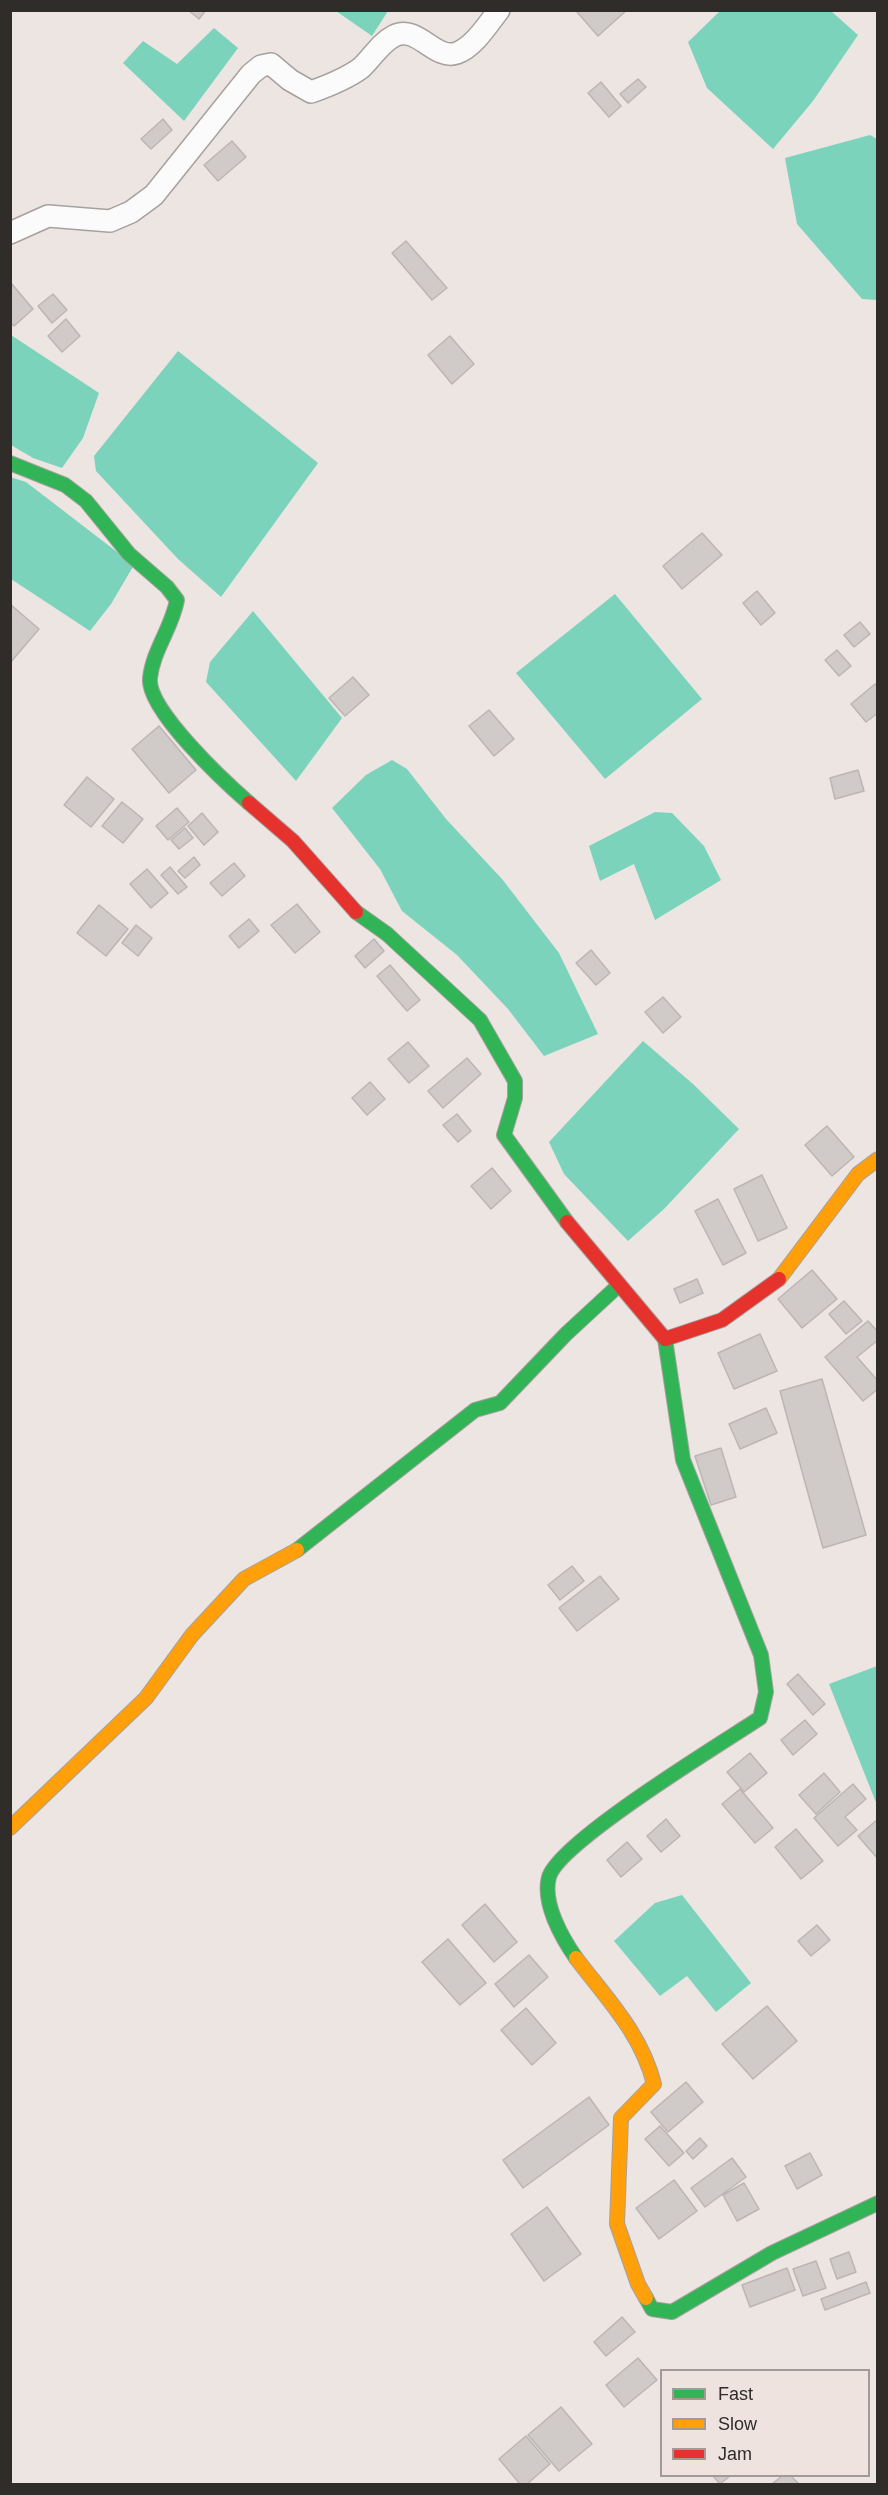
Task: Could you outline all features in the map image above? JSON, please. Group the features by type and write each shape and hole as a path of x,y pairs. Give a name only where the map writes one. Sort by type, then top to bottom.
{"street":[{"path":"10,233 48,216 110,221 131,212 154,195 251,74 261,66 271,64 290,80 311,92 335,83 360,68 395,35 407,33 447,54 458,53 473,41 499,10"},
{"path":"10,463 65,485 86,501 129,554 167,587 177,600 173,621 156,650 149,681 162,713 223,781 293,842 360,915 387,934 450,989 480,1020 515,1081 515,1098 504,1135 520,1163 665,1339 683,1460 761,1654 766,1692 760,1718 627,1806 558,1861 549,1877 551,1907 565,1945 610,1999 651,2063 654,2084 621,2118 618,2224 638,2284 652,2309 672,2312 729,2275 814,2231 878,2203"},
{"path":"665,1339 722,1320 777,1281 858,1174 878,1159"},
{"path":"10,1828 146,1698 192,1635 244,1579 272,1566 308,1544 475,1410 500,1403 566,1334 619,1285"}],"shaded area":[{"path":"336,11 388,11 372,36"},
{"path":"720,11 831,11 858,35 813,101 773,149 707,88 688,42"},
{"path":"214,28 238,48 184,121 123,63 143,41 177,64"},
{"path":"870,135 877,139 877,300 862,299 797,224 785,158"},
{"path":"11,335 99,393 83,438 62,468 33,458 11,445"},
{"path":"178,351 318,463 221,597 178,559 96,471 94,456"},
{"path":"10,477 26,482 134,565 111,604 90,631 11,579"},
{"path":"615,594 702,699 605,779 516,673"},
{"path":"253,611 342,718 296,781 206,682 210,662"},
{"path":"392,760 407,769 446,819 502,879 559,953 598,1034 544,1056 508,1009 457,955 402,911 380,869 332,808 366,775"},
{"path":"655,812 672,813 704,846 721,880 655,920 634,864 600,881 589,846"},
{"path":"643,1041 693,1084 739,1129 664,1209 628,1241 564,1174 549,1142"},
{"path":"877,1666 878,1805 829,1684"},
{"path":"682,1895 751,1983 716,2012 687,1976 660,1996 614,1941 655,1903"}],"building":[{"path":"188,10 206,10 199,19"},
{"path":"579,10 627,10 598,36 577,12"},
{"path":"638,79 646,87 628,103 620,94"},
{"path":"601,82 621,106 609,117 588,93"},
{"path":"163,119 172,130 151,149 141,139"},
{"path":"232,141 246,157 218,181 204,165"},
{"path":"406,241 447,288 432,300 392,253"},
{"path":"11,283 33,309 14,326 10,322"},
{"path":"53,294 67,310 52,323 38,306"},
{"path":"66,319 80,336 62,352 48,336"},
{"path":"450,336 474,364 452,384 428,355"},
{"path":"702,533 722,555 682,589 663,566"},
{"path":"757,591 775,613 761,625 743,603"},
{"path":"10,604 39,629 10,663"},
{"path":"860,622 870,634 854,647 844,635"},
{"path":"837,650 851,666 839,676 825,660"},
{"path":"353,677 369,695 345,716 329,698"},
{"path":"875,684 878,687 878,713 866,722 851,704"},
{"path":"489,710 514,739 494,756 469,726"},
{"path":"159,726 196,770 169,793 132,749"},
{"path":"858,770 864,791 835,799 830,778"},
{"path":"87,777 114,799 91,827 64,805"},
{"path":"122,802 143,819 123,843 102,826"},
{"path":"177,808 189,822 168,840 156,826"},
{"path":"202,813 218,832 204,845 188,826"},
{"path":"185,828 193,838 179,849 171,840"},
{"path":"194,857 200,865 185,878 178,871"},
{"path":"234,863 245,876 222,896 210,883"},
{"path":"170,867 187,887 178,894 161,875"},
{"path":"147,869 168,893 151,908 130,884"},
{"path":"297,904 320,932 295,953 271,925"},
{"path":"99,905 128,929 106,956 77,933"},
{"path":"249,919 259,931 239,948 229,936"},
{"path":"136,925 152,938 138,956 122,943"},
{"path":"374,939 384,951 365,968 355,956"},
{"path":"591,950 610,973 596,985 576,963"},
{"path":"390,965 420,1000 407,1011 377,976"},
{"path":"663,997 681,1017 663,1033 645,1012"},
{"path":"408,1042 429,1066 409,1083 388,1059"},
{"path":"467,1058 481,1074 443,1108 428,1091"},
{"path":"370,1082 385,1099 367,1115 352,1098"},
{"path":"457,1114 471,1131 458,1142 443,1125"},
{"path":"827,1126 854,1157 832,1176 805,1145"},
{"path":"492,1168 511,1191 491,1209 471,1186"},
{"path":"762,1175 787,1228 758,1241 734,1189"},
{"path":"718,1199 746,1253 723,1265 695,1211"},
{"path":"812,1270 837,1299 802,1328 778,1299"},
{"path":"697,1279 703,1293 680,1303 674,1289"},
{"path":"844,1301 862,1321 846,1334 829,1314"},
{"path":"868,1321 878,1332 878,1340 857,1357 878,1381 878,1389 863,1401 825,1357"},
{"path":"760,1334 777,1371 734,1389 718,1353"},
{"path":"822,1379 866,1535 823,1548 780,1391"},
{"path":"766,1408 777,1433 740,1449 729,1424"},
{"path":"721,1448 736,1497 711,1505 695,1456"},
{"path":"572,1566 584,1581 560,1600 548,1585"},
{"path":"600,1576 619,1599 577,1631 559,1608"},
{"path":"798,1674 825,1704 813,1715 787,1684"},
{"path":"805,1720 817,1734 793,1755 781,1740"},
{"path":"750,1753 767,1773 744,1792 727,1772"},
{"path":"824,1773 840,1792 816,1814 799,1795"},
{"path":"853,1784 866,1799 845,1817 857,1830 838,1846 814,1818"},
{"path":"740,1789 773,1828 755,1843 722,1804"},
{"path":"666,1819 680,1836 661,1852 647,1836"},
{"path":"878,1819 878,1859 858,1836"},
{"path":"796,1829 823,1861 801,1879 775,1847"},
{"path":"627,1842 642,1859 621,1877 607,1860"},
{"path":"485,1904 517,1942 494,1962 462,1925"},
{"path":"817,1925 830,1940 811,1956 798,1941"},
{"path":"448,1939 486,1983 460,2005 422,1962"},
{"path":"529,1955 548,1977 514,2007 495,1984"},
{"path":"767,2006 797,2041 753,2079 722,2044"},
{"path":"526,2008 556,2043 532,2065 501,2030"},
{"path":"686,2082 703,2102 668,2132 651,2112"},
{"path":"589,2097 609,2125 523,2188 503,2160"},
{"path":"660,2126 684,2153 669,2166 645,2139"},
{"path":"700,2138 707,2146 693,2159 686,2151"},
{"path":"810,2153 822,2175 797,2189 785,2166"},
{"path":"732,2158 746,2177 705,2207 691,2188"},
{"path":"674,2180 697,2211 659,2239 636,2208"},
{"path":"744,2183 759,2209 737,2221 723,2195"},
{"path":"547,2207 581,2254 544,2281 511,2234"},
{"path":"849,2252 856,2272 837,2279 830,2259"},
{"path":"816,2261 826,2288 803,2296 793,2269"},
{"path":"787,2268 795,2290 750,2307 742,2285"},
{"path":"866,2282 870,2293 825,2310 821,2299"},
{"path":"622,2317 635,2332 606,2356 594,2342"},
{"path":"638,2358 657,2380 624,2407 606,2385"},
{"path":"561,2407 592,2444 559,2471 528,2435"},
{"path":"526,2436 550,2464 527,2484 520,2484 499,2459"},
{"path":"714,2477 729,2477 720,2484"},
{"path":"781,2477 792,2477 799,2484 772,2484"}],"traffic: fast":[{"path":"10,463 65,485 86,501 129,554 167,587 177,600 152,668 150,678 152,691 161,708 189,745 249,803"},
{"path":"356,912 387,934 480,1020 515,1081 515,1098 504,1135 567,1222"},
{"path":"297,1550 475,1410 500,1403 566,1334 619,1285"},
{"path":"576,1958 559,1930 548,1898 549,1877 559,1861 610,1818 760,1718 766,1692 761,1655 683,1460 665,1339"},
{"path":"646,2298 652,2309 672,2312 772,2253 878,2203"}],"traffic: slow":[{"path":"779,1279 858,1174 878,1159"},
{"path":"10,1828 146,1698 192,1635 244,1579 297,1550"},
{"path":"576,1958 632,2033 641,2049 654,2084 621,2118 617,2224 638,2284 646,2298"}],"traffic: jam":[{"path":"249,803 293,841 356,912"},
{"path":"567,1222 665,1339 722,1320 779,1279"}]}
